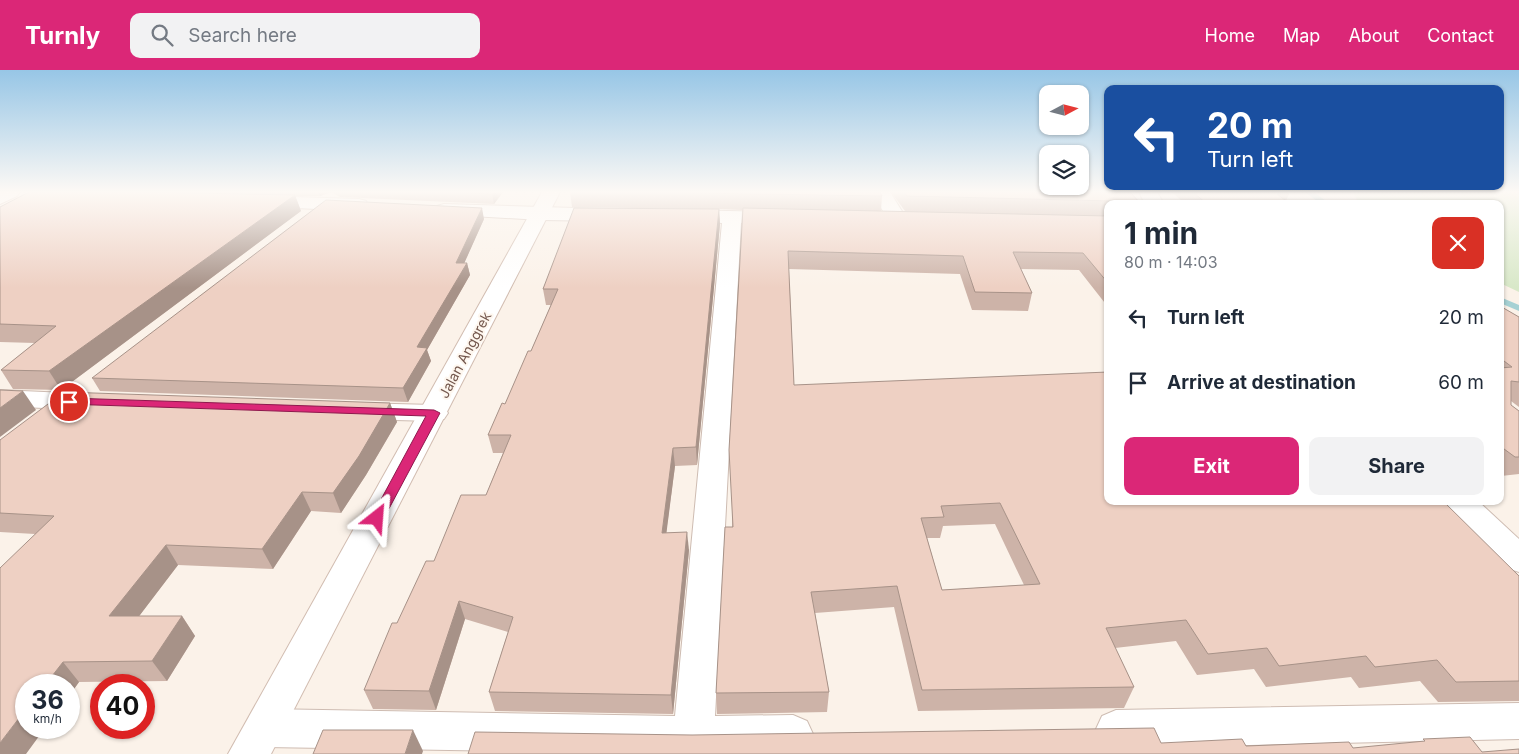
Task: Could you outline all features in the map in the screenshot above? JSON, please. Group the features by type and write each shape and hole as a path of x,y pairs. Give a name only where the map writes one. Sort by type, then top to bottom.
{"street":[{"path":"294,228 299,224"},
{"name":"Jalan Anggrek","path":"257,741 535,224"},
{"path":"694,735 731,224"},
{"path":"38,424 69,402 100,393"},
{"path":"0,398 69,402"},
{"path":"335,410 434,413"},
{"path":"1462,505 1519,559"},
{"path":"1080,730 1519,721"},
{"path":"257,741 832,734"}],"green space":[{"path":"1504,224 1519,224 1519,292 1504,285"}],"building":[{"path":"0,224 255,224 49,371 1,370 56,326 0,324"},
{"path":"295,224 474,224 456,263 467,263 417,347 427,348 403,388 92,378"},
{"path":"568,224 718,224 696,447 673,448 662,533 687,532 671,695 489,692 513,617 459,601 429,691 364,690 392,623 397,623 426,561 434,561 461,495 486,495 511,435 488,435 502,403 505,404 528,351 531,351 558,289 543,289"},
{"path":"742,224 1104,224 1104,278 1083,253 1013,252 1032,293 975,292 963,256 788,251 794,385 1104,372 1104,505 1447,505 1519,576 1519,681 1456,682 1437,660 1375,667 1366,656 1279,666 1267,648 1208,654 1186,620 1106,628 1134,687 922,690 897,586 811,592 829,692 716,693 725,527 733,527 729,450","holes":["1000,503 1040,584 942,590 921,518 944,517 941,506"]},
{"path":"1504,308 1519,317 1519,382 1511,381 1511,405 1519,411 1519,457 1515,457 1504,449 1504,368 1512,367 1504,361"},
{"path":"0,390 23,391 0,408"},
{"path":"64,392 390,403 359,456 333,493 302,492 262,549 166,545 109,616 182,616 152,661 63,662 54,674 15,674 15,723 0,743 0,568 54,516 0,513 0,440"},
{"path":"1154,728 1161,743 1242,739 1246,746 1349,742 1353,748 1425,741 1423,739 1470,737 1482,752 1519,749 1519,754 468,754 475,732 692,735"},
{"path":"323,730 413,730 405,754 313,754"}],"waterway":[{"path":"1504,302 1519,308"}],"route":[{"path":"69,402 434,413 377,518"}]}
